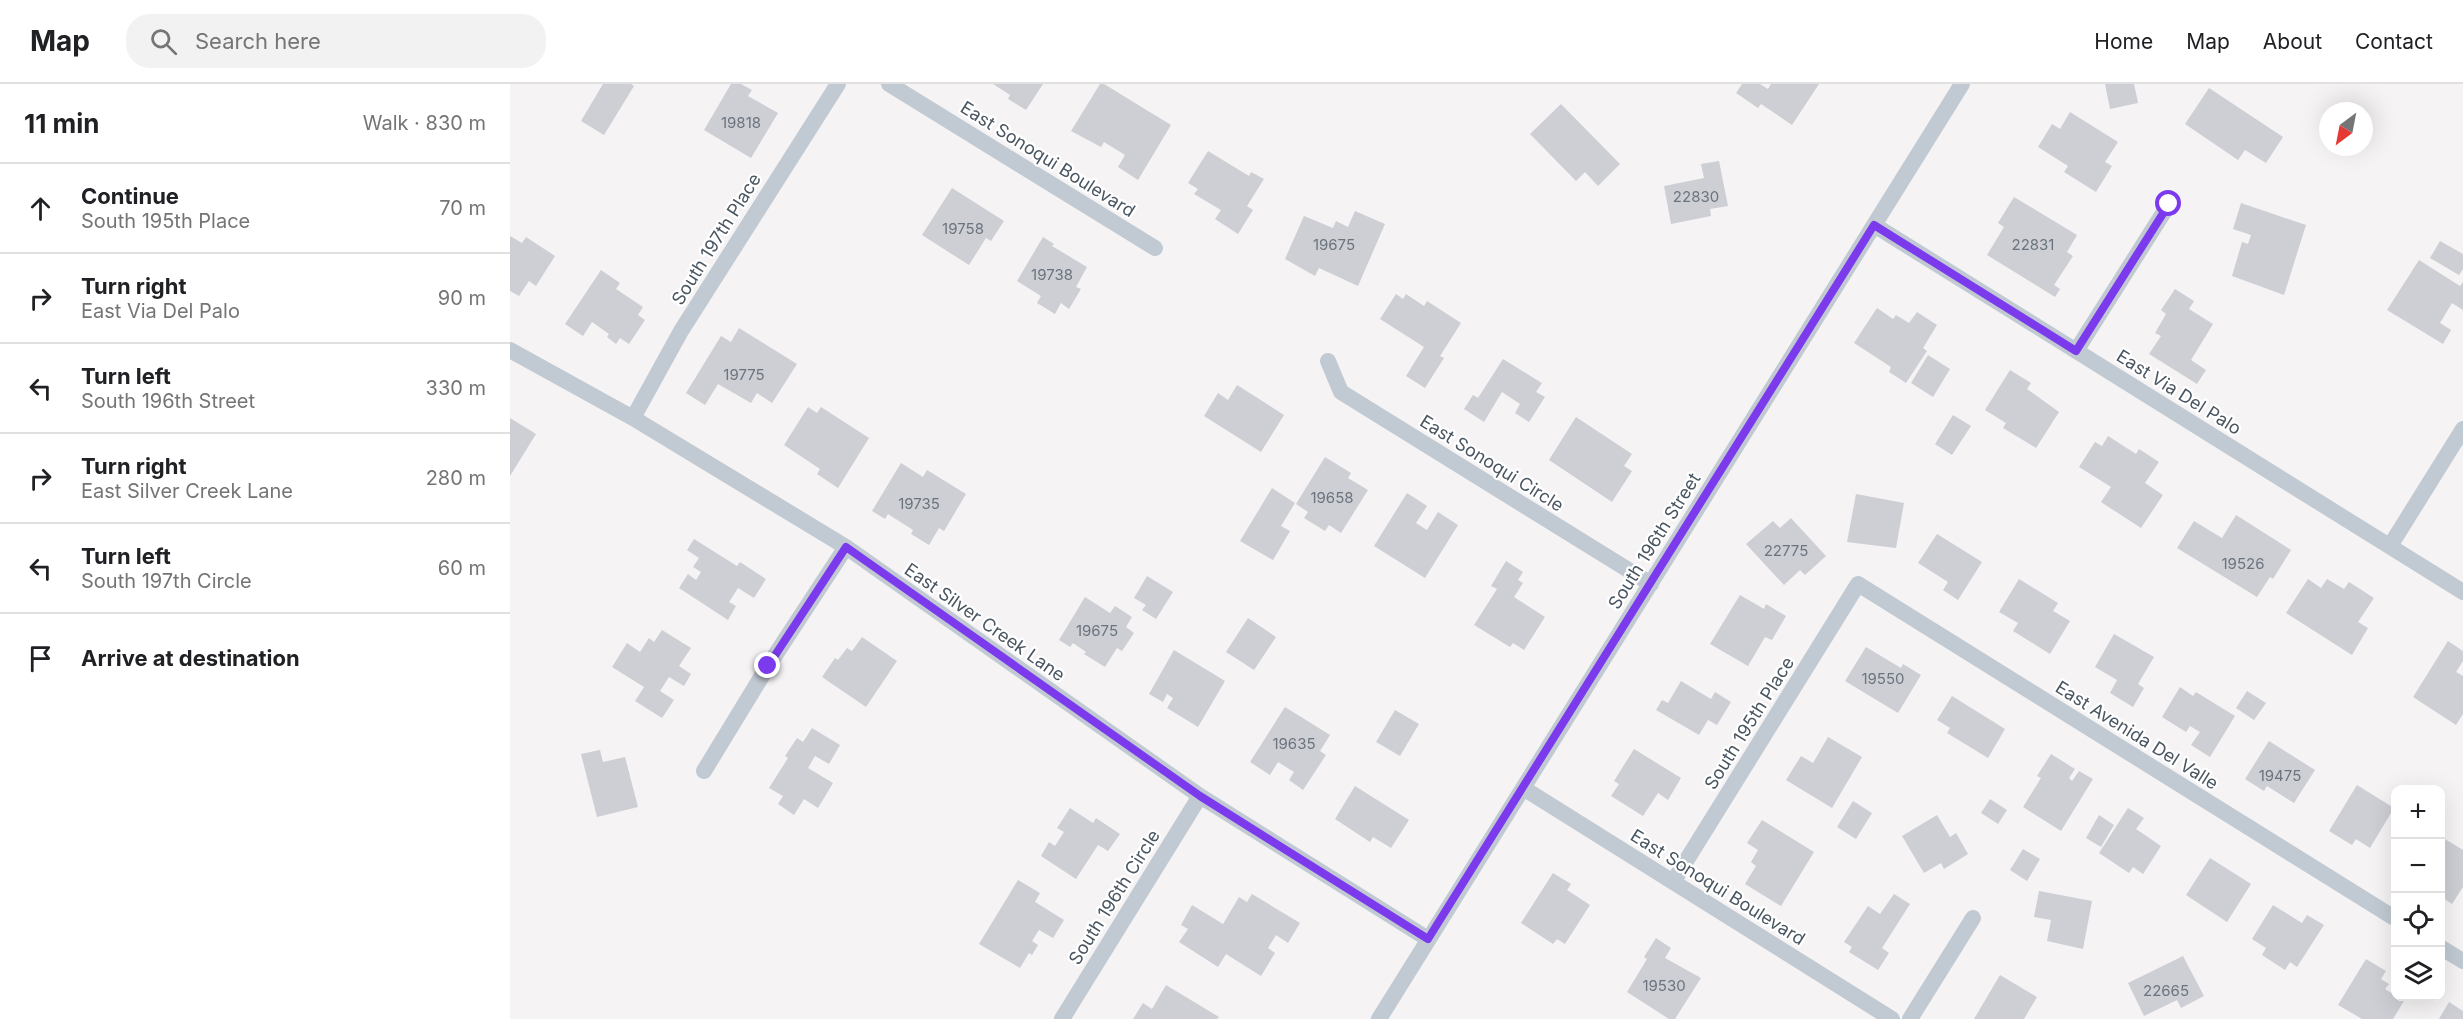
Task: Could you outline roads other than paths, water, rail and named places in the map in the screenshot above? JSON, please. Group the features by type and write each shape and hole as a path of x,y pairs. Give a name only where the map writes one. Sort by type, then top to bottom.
{"street":[{"name":"South 197th Place","path":"633,418 681,331 838,84"},
{"name":"East Sonoqui Boulevard","path":"889,84 1155,248"},
{"name":"South 196th Street","path":"1379,1019 1962,84"},
{"path":"2076,351 2169,204"},
{"name":"East Via Del Palo","path":"1874,225 2463,592"},
{"name":"East Silver Creek Lane","path":"510,350 633,418 846,547 1200,796 1428,939"},
{"name":"East Sonoqui Circle","path":"1328,361 1341,393 1651,584"},
{"path":"2390,546 2463,429"},
{"path":"704,771 768,666 846,547"},
{"name":"South 195th Place","path":"1673,882 1858,584"},
{"name":"East Avenida Del Valle","path":"1858,584 2391,916"},
{"name":"East Sonoqui Boulevard","path":"1523,788 1892,1019"},
{"name":"South 196th Circle","path":"1062,1019 1200,796"},
{"path":"1911,1019 1973,918"},
{"path":"2445,950 2463,961"}]}
